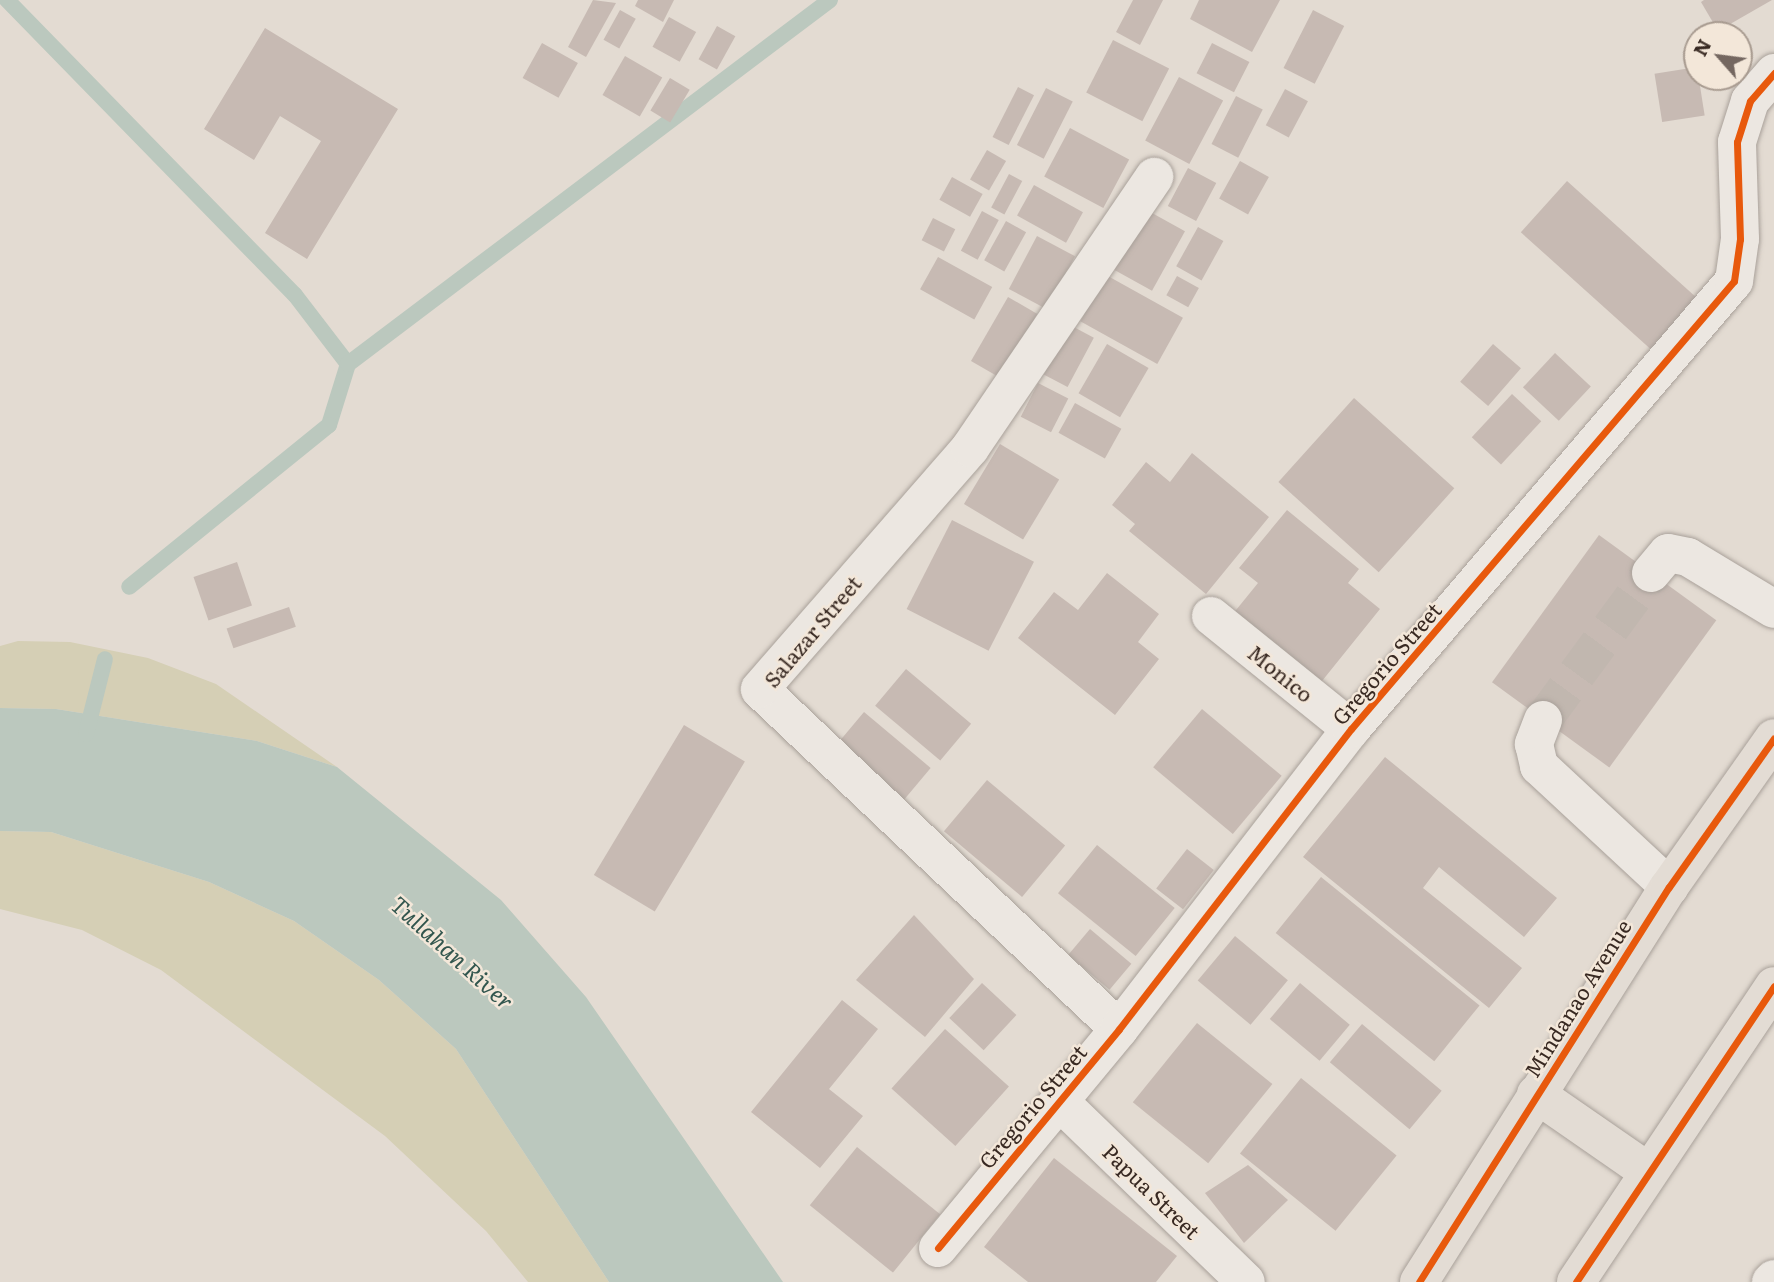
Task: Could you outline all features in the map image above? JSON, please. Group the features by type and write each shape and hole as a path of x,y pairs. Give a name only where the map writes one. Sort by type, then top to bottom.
{"main road":[{"name":"Mindanao Avenue","path":"1419,1282 1669,887 1774,738"},
{"path":"1576,1282 1647,1171 1774,986"},
{"path":"1536,1094 1647,1171"}],"street":[{"name":"Gregorio Street","path":"938,1248 1119,1029 1351,729 1734,281 1740,239 1737,142 1750,101 1774,73"},
{"name":"Salazar Street","path":"1119,1029 760,689 970,447 1154,177"},
{"path":"1651,573 1668,553 1688,557 1774,609"},
{"name":"Monico","path":"1211,616 1351,729"},
{"path":"1543,720 1534,744 1539,766 1669,887"},
{"name":"Papua Street","path":"1059,1101 1245,1282"}],"shaded area":[{"path":"18,641 70,642 148,658 216,684 337,767 257,741 56,709 0,708 0,646"},
{"path":"0,831 51,832 209,882 294,921 379,980 456,1049 609,1282 528,1282 486,1231 385,1136 161,970 82,930 0,909"}],"water":[{"name":"Tullahan River","path":"0,708 56,709 257,741 337,767 501,900 586,997 783,1282 609,1282 456,1049 379,980 294,921 209,882 51,832 0,831"}],"building":[{"path":"593,0 616,3 586,57 568,47"},
{"path":"638,0 674,0 663,22 635,6"},
{"path":"1133,0 1163,0 1140,45 1116,32"},
{"path":"1199,0 1280,0 1252,52 1190,19"},
{"path":"1772,0 1735,21 1712,21 1701,2"},
{"path":"620,10 636,19 619,48 604,40"},
{"path":"1313,10 1344,26 1315,84 1283,68"},
{"path":"669,17 696,32 680,62 653,47"},
{"path":"717,26 735,36 717,69 699,59"},
{"path":"265,28 398,109 307,259 265,233 321,141 280,116 254,160 204,129"},
{"path":"1113,40 1169,69 1142,121 1086,93"},
{"path":"542,43 578,63 558,98 523,78"},
{"path":"1212,43 1249,62 1234,92 1197,73"},
{"path":"625,56 662,78 640,116 602,95"},
{"path":"1683,69 1683,91 1701,91 1705,115 1662,122 1655,74"},
{"path":"1179,77 1223,100 1189,164 1145,141"},
{"path":"670,78 690,90 670,122 650,111"},
{"path":"1018,87 1034,95 1009,145 993,137"},
{"path":"1046,88 1073,102 1044,159 1017,145"},
{"path":"1285,89 1308,101 1289,137 1266,125"},
{"path":"1236,96 1263,110 1238,158 1211,144"},
{"path":"1070,128 1129,159 1103,208 1044,177"},
{"path":"987,150 1006,161 989,190 970,179"},
{"path":"1240,161 1269,177 1248,215 1219,199"},
{"path":"1188,168 1216,183 1196,221 1168,206"},
{"path":"1009,174 1022,181 1004,215 991,208"},
{"path":"952,177 983,194 970,217 939,200"},
{"path":"1567,181 1698,299 1652,350 1521,232"},
{"path":"1034,185 1083,212 1066,243 1017,216"},
{"path":"1143,208 1185,231 1152,291 1110,267"},
{"path":"982,211 999,220 978,260 961,251"},
{"path":"933,218 955,229 944,252 922,240"},
{"path":"1006,221 1026,232 1004,272 984,260"},
{"path":"1198,227 1223,241 1202,280 1176,266"},
{"path":"1037,236 1075,256 1047,309 1009,289"},
{"path":"938,257 992,287 974,319 920,289"},
{"path":"1106,275 1183,318 1157,364 1080,321"},
{"path":"1177,276 1199,288 1188,307 1166,295"},
{"path":"1008,297 1037,314 1000,378 971,361"},
{"path":"1070,325 1094,338 1068,387 1044,374"},
{"path":"1107,344 1149,368 1120,417 1078,393"},
{"path":"1493,344 1521,368 1488,406 1460,382"},
{"path":"1555,353 1591,386 1559,421 1523,387"},
{"path":"1038,383 1068,398 1051,432 1021,417"},
{"path":"1512,394 1541,421 1501,464 1472,437"},
{"path":"1354,398 1454,488 1379,572 1278,482"},
{"path":"1075,403 1121,429 1105,458 1059,433"},
{"path":"1000,444 1059,480 1023,540 964,504"},
{"path":"1192,453 1269,517 1206,594 1129,531 1135,524 1112,505 1146,462 1170,482"},
{"path":"1287,510 1359,569 1348,583 1380,609 1318,686 1232,615 1258,583 1239,568"},
{"path":"952,520 1034,562 989,651 907,609"},
{"path":"1599,535 1716,620 1609,767 1492,682"},
{"path":"237,562 252,605 208,620 194,577"},
{"path":"1107,573 1159,614 1138,642 1159,659 1115,715 1018,638 1054,592 1078,610"},
{"path":"289,607 296,627 233,648 227,628"},
{"path":"906,669 971,724 940,760 875,706"},
{"path":"1202,709 1282,776 1233,834 1153,767"},
{"path":"864,712 931,768 901,803 834,747"},
{"path":"684,725 745,762 655,912 594,875"},
{"path":"1385,757 1557,898 1524,937 1439,867 1423,888 1522,968 1489,1008 1303,857"},
{"path":"987,780 1065,846 1022,897 944,831"},
{"path":"1097,845 1175,908 1136,956 1058,893"},
{"path":"1187,849 1214,870 1183,909 1156,888"},
{"path":"1321,877 1480,1005 1434,1061 1276,933"},
{"path":"914,915 974,979 925,1037 856,980"},
{"path":"1090,929 1131,964 1110,990 1068,955"},
{"path":"1235,936 1288,980 1251,1025 1198,980"},
{"path":"982,983 1016,1015 984,1050 949,1018"},
{"path":"1300,983 1350,1025 1320,1061 1270,1019"},
{"path":"842,1000 878,1029 829,1089 863,1116 820,1168 751,1112"},
{"path":"1197,1023 1272,1084 1208,1163 1133,1102"},
{"path":"1362,1024 1442,1091 1410,1129 1330,1062"},
{"path":"945,1029 1009,1087 955,1146 891,1088"},
{"path":"1301,1078 1397,1155 1336,1231 1240,1153"},
{"path":"857,1147 940,1214 893,1273 810,1205"},
{"path":"1054,1158 1177,1256 1156,1282 1028,1282 984,1247"},
{"path":"1248,1165 1288,1200 1244,1243 1205,1193"}],"waterway":[{"path":"7,0 295,295 348,364 329,425 129,587"},
{"path":"348,364 830,0"},
{"path":"86,734 105,659"}],"tunnel":[{"path":"1543,720 1651,573"}],"cycle path":[{"path":"938,1248 1119,1029 1351,729 1734,281 1740,239 1737,142 1750,101 1774,73"},
{"path":"1419,1282 1669,887 1774,738"},
{"path":"1576,1282 1774,986"}]}
